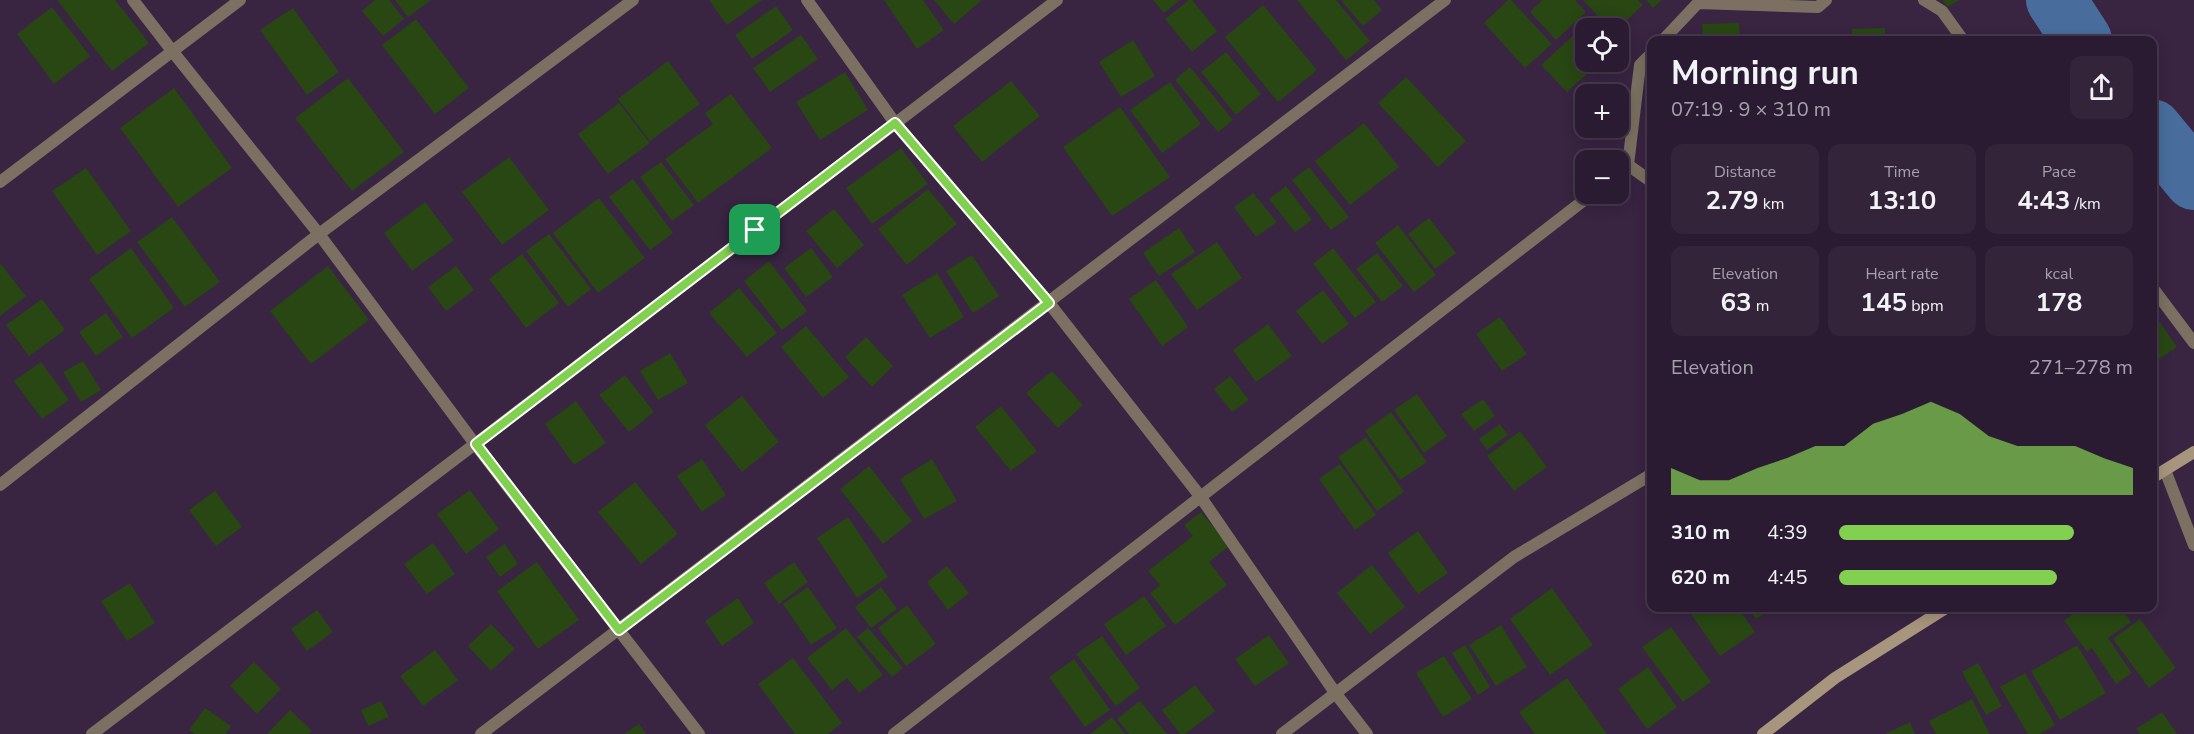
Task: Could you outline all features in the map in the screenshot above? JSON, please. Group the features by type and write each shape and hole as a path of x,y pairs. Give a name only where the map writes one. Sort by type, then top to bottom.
{"main road":[{"path":"2157,475 2194,452"},
{"path":"1762,734 1835,678 1940,612"}],"street":[{"path":"133,0 172,52 319,234 476,444 699,734"},
{"path":"0,182 240,0"},
{"path":"0,485 319,234 633,0"},
{"path":"807,0 895,123 1049,303 1200,496 1336,694 1367,734"},
{"path":"92,734 1057,0"},
{"path":"481,734 1445,0"},
{"path":"1667,36 1698,3 1818,7 1826,0"},
{"path":"1924,0 1942,11 1960,36"},
{"path":"1626,150 1640,65 1647,58"},
{"path":"1629,172 1647,180"},
{"path":"894,734 1579,204"},
{"path":"2157,294 2194,343"},
{"path":"2164,470 2194,544"},
{"path":"1282,734 1514,558 1647,477"}],"building":[{"path":"57,0 115,0 149,43 112,71"},
{"path":"375,0 389,0 404,19 383,36 362,11"},
{"path":"395,0 431,0 408,17"},
{"path":"709,0 762,0 727,25"},
{"path":"884,0 923,0 944,30 917,49"},
{"path":"934,0 982,0 954,24"},
{"path":"1153,0 1180,0 1164,13"},
{"path":"1192,0 1217,31 1192,52 1165,19"},
{"path":"1297,0 1336,0 1370,41 1346,60"},
{"path":"1341,0 1374,0 1382,10 1363,26"},
{"path":"1508,0 1511,0 1552,44 1525,68 1484,23"},
{"path":"1542,0 1575,0 1586,12 1580,18 1575,18 1575,22 1556,40 1530,12"},
{"path":"1583,0 1638,0 1643,5 1629,18 1600,18"},
{"path":"1646,0 1662,0 1653,8"},
{"path":"1943,0 1959,0 1947,7"},
{"path":"1263,5 1317,70 1278,102 1225,37"},
{"path":"776,6 793,30 752,59 735,35"},
{"path":"52,7 90,56 54,84 17,34"},
{"path":"293,8 339,72 307,95 260,30"},
{"path":"416,19 469,88 435,114 382,45"},
{"path":"1739,23 1740,36 1703,36 1702,24"},
{"path":"1885,28 1885,36 1852,36 1852,29"},
{"path":"1575,34 1575,72 1589,72 1567,92 1541,65"},
{"path":"801,35 818,59 770,92 753,68"},
{"path":"1133,40 1155,76 1121,97 1099,62"},
{"path":"1226,52 1261,94 1236,115 1201,72"},
{"path":"668,61 700,104 650,141 618,99"},
{"path":"1190,67 1233,120 1218,132 1175,80"},
{"path":"845,72 868,110 820,140 796,102"},
{"path":"1406,77 1466,141 1438,167 1378,103"},
{"path":"348,78 404,152 352,191 295,118"},
{"path":"1011,81 1040,116 982,162 953,126"},
{"path":"1170,82 1201,124 1162,153 1130,110"},
{"path":"174,88 232,168 178,207 120,128"},
{"path":"731,94 772,148 698,203 665,159 713,124 705,113"},
{"path":"619,103 650,143 608,174 578,134"},
{"path":"1120,107 1170,177 1112,216 1063,147"},
{"path":"1364,123 1399,167 1350,205 1315,161"},
{"path":"901,148 928,184 872,224 846,188"},
{"path":"509,157 549,210 502,245 462,192"},
{"path":"661,162 694,205 672,221 640,177"},
{"path":"1309,167 1349,217 1331,230 1292,180"},
{"path":"86,168 131,231 97,255 52,191"},
{"path":"633,179 673,233 650,250 609,197"},
{"path":"1286,186 1312,220 1295,232 1269,199"},
{"path":"928,189 957,224 907,265 878,229"},
{"path":"1253,193 1277,222 1256,237 1234,207"},
{"path":"599,198 645,258 598,293 553,233"},
{"path":"425,202 454,240 412,271 384,233"},
{"path":"834,209 864,245 837,268 806,231"},
{"path":"172,217 220,282 185,307 137,242"},
{"path":"1429,218 1456,253 1435,269 1408,234"},
{"path":"1398,225 1436,275 1414,292 1375,243"},
{"path":"1179,228 1195,252 1159,276 1143,253"},
{"path":"549,234 591,289 568,307 526,251"},
{"path":"1217,242 1242,278 1197,310 1171,274"},
{"path":"131,248 174,308 132,338 89,279"},
{"path":"811,248 833,277 806,297 784,268"},
{"path":"1333,248 1376,302 1355,318 1313,264"},
{"path":"1377,253 1403,286 1382,302 1356,269"},
{"path":"522,254 559,303 526,328 489,279"},
{"path":"972,255 999,296 973,313 946,271"},
{"path":"769,261 807,311 782,330 744,281"},
{"path":"0,263 26,296 0,316"},
{"path":"328,266 369,320 311,364 270,311"},
{"path":"456,266 474,290 446,311 428,287"},
{"path":"937,273 964,317 930,338 902,295"},
{"path":"1156,280 1188,327 1162,346 1129,299"},
{"path":"739,288 777,333 747,357 709,313"},
{"path":"1323,290 1349,324 1322,344 1296,311"},
{"path":"42,299 65,330 29,356 6,325"},
{"path":"106,313 123,337 96,356 79,332"},
{"path":"1500,317 1527,354 1502,371 1476,334"},
{"path":"2157,318 2177,347 2157,361"},
{"path":"1268,324 1292,356 1256,382 1233,350"},
{"path":"806,326 849,377 823,398 781,347"},
{"path":"866,337 893,366 872,387 845,357"},
{"path":"670,353 688,383 658,400 640,371"},
{"path":"83,361 101,390 81,402 63,372"},
{"path":"41,362 69,400 42,419 14,381"},
{"path":"1052,371 1083,405 1058,428 1026,393"},
{"path":"625,375 654,412 629,432 599,395"},
{"path":"1230,376 1249,400 1232,412 1214,389"},
{"path":"1417,394 1447,436 1424,453 1394,410"},
{"path":"742,396 779,442 742,472 705,425"},
{"path":"1483,399 1495,416 1474,431 1461,414"},
{"path":"576,401 606,443 574,465 545,424"},
{"path":"1001,406 1037,451 1011,471 975,427"},
{"path":"1391,412 1427,462 1400,480 1365,431"},
{"path":"1500,424 1508,435 1487,450 1479,439"},
{"path":"1520,431 1547,467 1514,491 1487,456"},
{"path":"1366,437 1404,492 1377,511 1338,457"},
{"path":"702,459 726,495 702,512 677,476"},
{"path":"932,459 957,501 924,519 900,479"},
{"path":"1340,464 1376,515 1355,530 1319,479"},
{"path":"869,466 912,521 883,544 840,489"},
{"path":"635,482 678,534 641,564 598,512"},
{"path":"470,490 499,529 466,554 437,514"},
{"path":"215,491 242,527 216,546 189,510"},
{"path":"1201,512 1229,546 1209,562 1227,585 1175,625 1150,593 1160,585 1148,571 1193,536 1184,525"},
{"path":"848,517 888,577 857,598 817,538"},
{"path":"1418,531 1448,573 1418,594 1388,553"},
{"path":"433,543 455,574 427,594 404,564"},
{"path":"505,544 518,564 500,577 486,557"},
{"path":"537,562 579,620 538,649 497,591"},
{"path":"794,562 808,582 779,604 764,583"},
{"path":"1372,565 1405,607 1370,634 1337,593"},
{"path":"947,566 969,593 948,610 927,582"},
{"path":"130,583 155,623 127,641 101,601"},
{"path":"808,587 837,628 811,645 783,604"},
{"path":"881,587 897,609 871,628 855,607"},
{"path":"1552,588 1593,645 1550,675 1510,619"},
{"path":"1144,596 1166,626 1126,655 1104,624"},
{"path":"738,598 754,623 722,646 705,621"},
{"path":"907,605 936,644 906,666 878,628"},
{"path":"317,610 333,632 307,651 291,629"},
{"path":"1690,612 1741,612 1755,632 1720,656"},
{"path":"1751,612 1767,612 1756,619"},
{"path":"2077,612 2124,612 2131,622 2108,638 2132,673 2116,684 2092,648 2087,652 2064,620"},
{"path":"2140,619 2176,668 2149,688 2113,639"},
{"path":"491,624 515,649 491,671 468,646"},
{"path":"1501,625 1527,667 1496,686 1469,645"},
{"path":"1671,627 1711,682 1683,702 1642,647"},
{"path":"846,628 883,675 859,693 847,678 832,690 807,658"},
{"path":"868,628 903,668 892,677 857,637"},
{"path":"1269,635 1289,663 1255,686 1235,659"},
{"path":"1102,636 1140,688 1116,706 1076,654"},
{"path":"1465,645 1490,687 1478,695 1452,653"},
{"path":"2077,645 2106,693 2060,720 2031,671"},
{"path":"435,650 458,680 423,706 400,676"},
{"path":"1444,656 1472,699 1443,717 1416,673"},
{"path":"793,658 842,723 828,734 795,734 758,684"},
{"path":"1074,659 1110,710 1085,727 1049,677"},
{"path":"254,662 281,689 257,714 230,686"},
{"path":"1978,663 2002,706 1986,715 1962,672"},
{"path":"1648,667 1677,707 1647,729 1618,689"},
{"path":"2025,673 2055,725 2040,734 2028,734 2000,687"},
{"path":"1567,678 1607,734 1535,734 1519,712"},
{"path":"1195,685 1215,711 1185,734 1180,734 1162,710"},
{"path":"1972,699 1990,734 1936,734 1929,721"},
{"path":"381,701 389,717 368,726 361,710"},
{"path":"1140,701 1167,734 1129,734 1117,719"},
{"path":"205,708 231,726 226,734 195,734 189,730"},
{"path":"290,710 312,731 309,734 267,734"},
{"path":"2162,712 2177,734 2140,734 2136,729"},
{"path":"1112,717 1125,734 1090,734"},
{"path":"1910,722 1915,734 1885,734"},
{"path":"639,724 646,734 624,734"}],"waterway":[{"path":"2056,0 2079,36"},
{"path":"2157,135 2194,180"}],"route":[{"path":"895,123 1049,303 619,630 476,444 755,230 895,123"}]}
